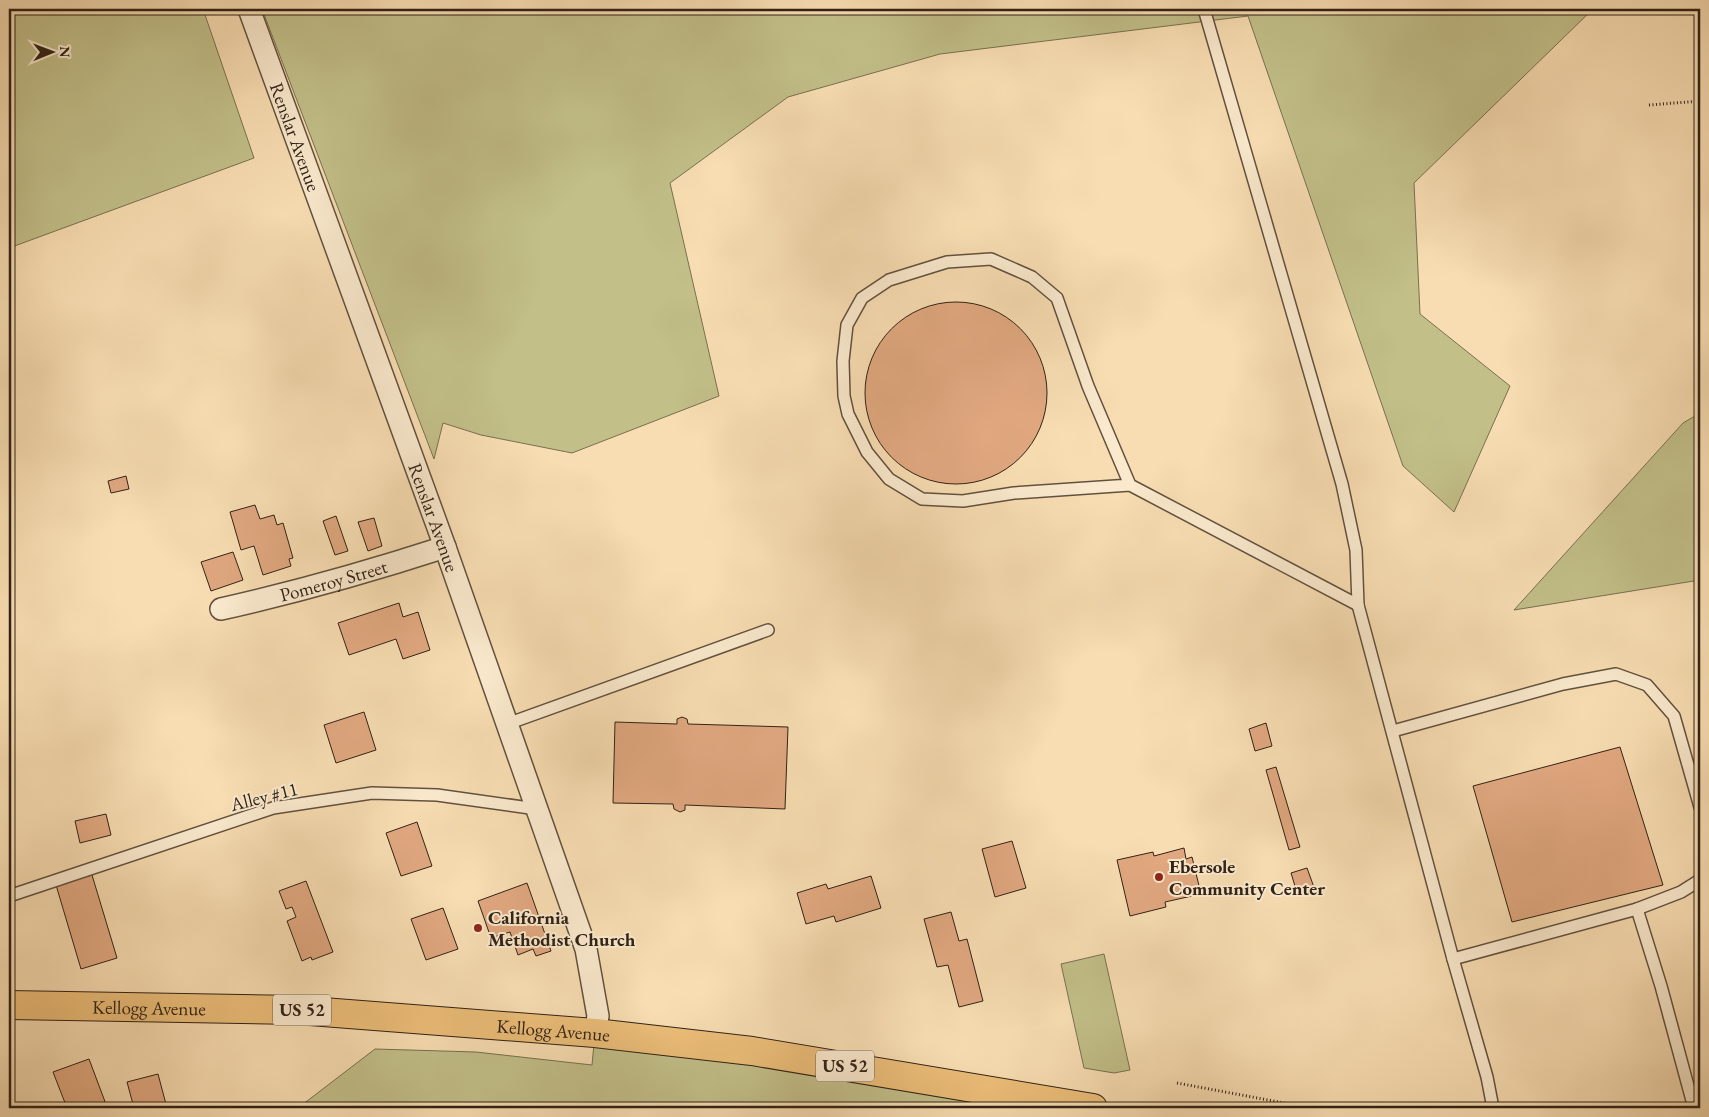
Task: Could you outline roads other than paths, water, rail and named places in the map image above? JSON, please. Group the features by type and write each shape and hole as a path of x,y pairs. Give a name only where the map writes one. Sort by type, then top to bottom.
{"main road":[{"name":"Kellogg Avenue","path":"9,1005 297,1010 595,1033 752,1051 1093,1108"}],"street":[{"name":"Renslar Avenue","path":"249,9 445,547 586,949 598,1016 595,1033"},
{"name":"Pomeroy Street","path":"221,609 294,593 365,573 445,547"}],"lane":[{"path":"1204,9 1342,484 1356,550 1358,605 1453,959 1487,1077 1492,1108"},
{"path":"1130,485 1088,386 1057,298 1032,277 991,259 947,262 889,280 862,298 847,325 843,361 844,396 848,414 867,452 889,479 922,499 963,502 1014,493 1130,485 1358,605"},
{"path":"507,724 768,630"},
{"path":"1393,731 1563,684 1616,674 1646,685 1674,716 1700,807"},
{"name":"Alley #11","path":"9,896 273,808 372,793 437,795 537,809"},
{"path":"1453,959 1637,910 1681,892 1700,880"},
{"path":"1637,910 1661,986 1694,1108"}],"place":[{"name":"Ebersole Community Center","path":"1159,877"},
{"name":"California Methodist Church","path":"478,928"}]}
